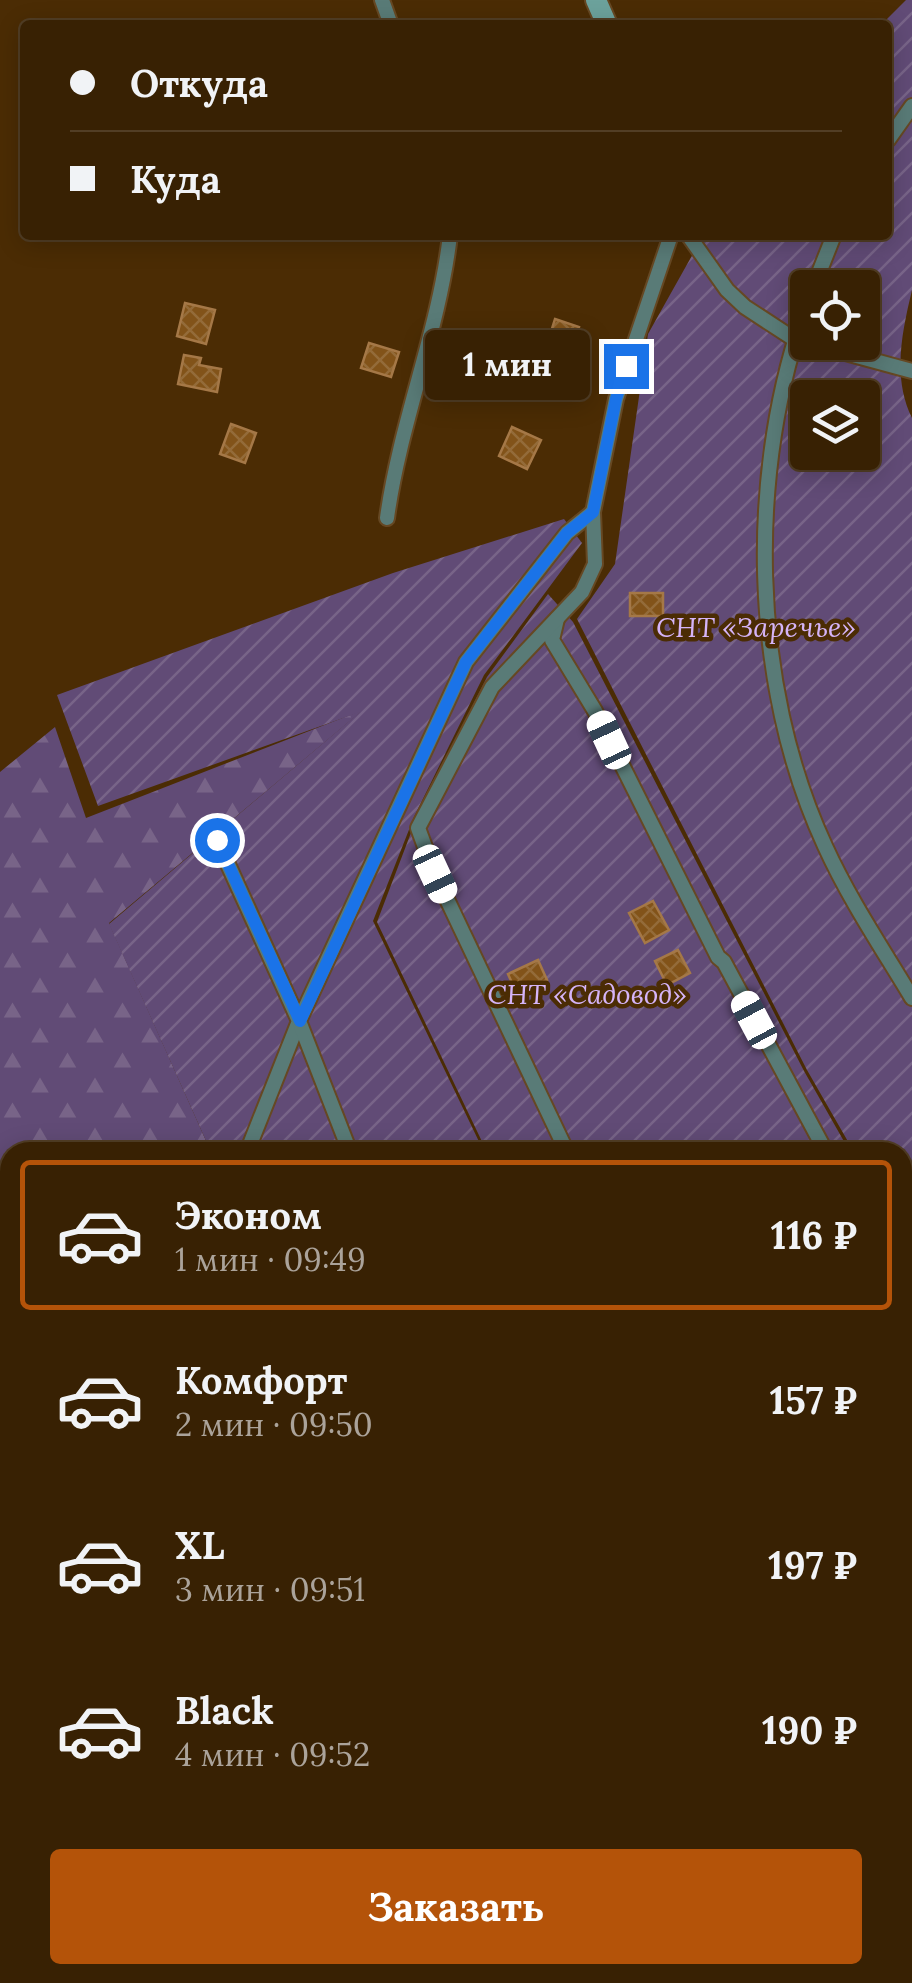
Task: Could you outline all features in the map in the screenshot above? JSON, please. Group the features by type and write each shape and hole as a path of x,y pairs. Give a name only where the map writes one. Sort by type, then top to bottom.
{"street":[{"path":"892,134 912,106"},
{"path":"387,518 392,479 445,278 449,240"},
{"path":"562,1142 435,874 418,828 492,687 582,592 595,564 593,512 616,399 669,240"},
{"path":"692,240 727,290 790,336"},
{"path":"820,270 832,240"},
{"path":"790,360 768,475 765,563 767,616 780,704 806,798 824,844 912,998"},
{"path":"869,360 912,372"},
{"path":"251,1142 300,1021 466,662 567,533 593,512"},
{"path":"558,614 552,640 595,711 718,957 821,1142"},
{"path":"217,840 300,1021 346,1142"}],"green space":[{"name":"СНТ «Заречье»","path":"906,0 912,0 912,290 902,338 901,371 912,418 912,1142 848,1142 807,1070 577,619 615,564 648,334 705,240 892,240 892,20 886,20"},
{"path":"564,519 582,543 484,675 414,817 373,921 479,1142 207,1142 109,924 360,712 98,806 57,695 393,573"},
{"name":"СНТ «Садовод»","path":"548,594 573,622 844,1142 482,1142 377,922 417,817 487,677"},
{"path":"363,710 109,923 207,1142 0,1142 0,772 55,727 86,818"}],"building":[{"path":"185,303 215,310 206,344 177,336"},
{"path":"555,319 579,327 569,361 544,354"},
{"path":"369,343 399,352 391,377 361,368"},
{"path":"184,355 201,358 199,365 221,369 217,392 178,384"},
{"path":"231,424 256,433 245,463 220,454"},
{"path":"512,427 541,440 527,469 499,456"},
{"path":"630,593 663,593 663,616 630,616"},
{"path":"653,901 669,930 645,943 629,913"},
{"path":"678,950 690,973 667,985 655,961"},
{"path":"538,960 547,980 517,994 508,974"}],"route":[{"path":"217,840 300,1021 466,662 567,533 593,512 626,366"}]}
